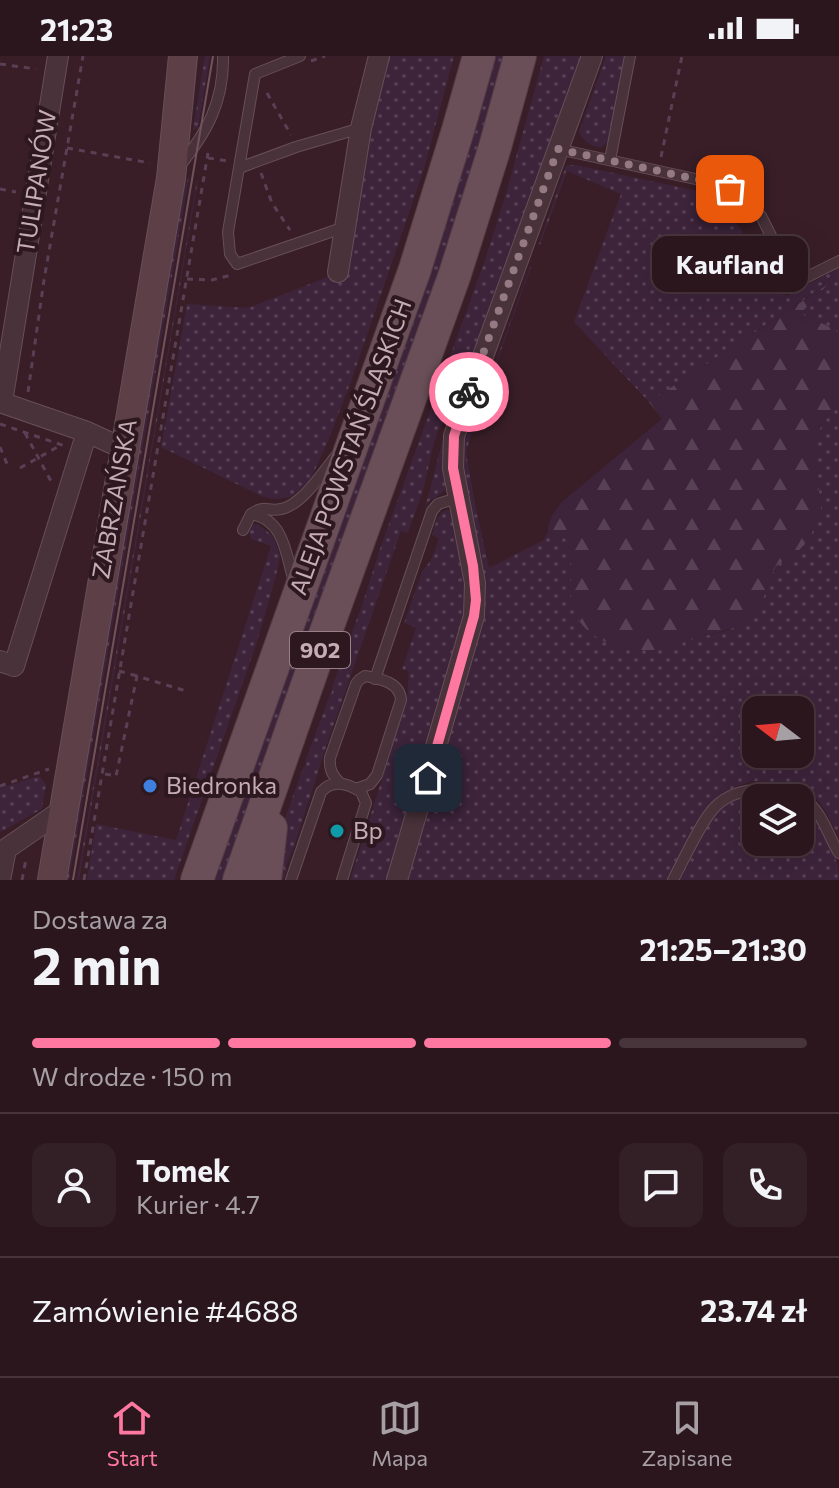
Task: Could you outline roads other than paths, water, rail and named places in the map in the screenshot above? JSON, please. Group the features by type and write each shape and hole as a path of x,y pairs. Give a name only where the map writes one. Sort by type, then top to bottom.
{"main road":[{"name":"ALEJA POWSTAŃ ŚLĄSKICH","path":"197,880 415,269 479,56"},
{"name":"ALEJA POWSTAŃ ŚLĄSKICH","path":"239,880 455,274 520,56"},
{"path":"265,880 283,754"}],"street":[{"path":"338,272 361,128 379,56"},
{"path":"397,880 474,616 475,583 453,468 452,452 458,425 592,56"},
{"name":"ZABRZAŃSKA","path":"52,880 124,449 162,171 178,119 181,61"},
{"name":"TULIPANÓW","path":"1,402 56,64"},
{"path":"1,402 87,432 124,449"},
{"path":"0,661 14,666 87,432"},
{"path":"0,880 3,850 64,809"}],"lane":[{"path":"162,171 199,141 210,121 217,105 223,56"},
{"path":"300,56 255,74 235,165 228,232 230,254 237,264 347,226"},
{"path":"610,160 630,56"},
{"path":"235,165 257,162 361,128"},
{"path":"558,149 730,189 761,216 795,283 839,261"},
{"path":"243,530 257,512 281,509 302,497 358,430"},
{"path":"375,679 432,511 438,504 457,498"},
{"path":"257,512 276,527 298,595"},
{"path":"342,880 366,803 364,796 340,783 331,772 330,758 356,684 365,676 394,685 401,700 377,775 370,784 356,789"},
{"path":"291,880 321,792 325,787 340,783"},
{"path":"673,880 715,807 737,793 752,790 787,790 800,796 821,819 839,853"}],"tram line":[{"path":"73,880 213,56"}],"place":[{"name":"Kaufland","path":"730,189"},
{"name":"Biedronka","path":"150,786"},
{"name":"Bp","path":"337,831"}]}
